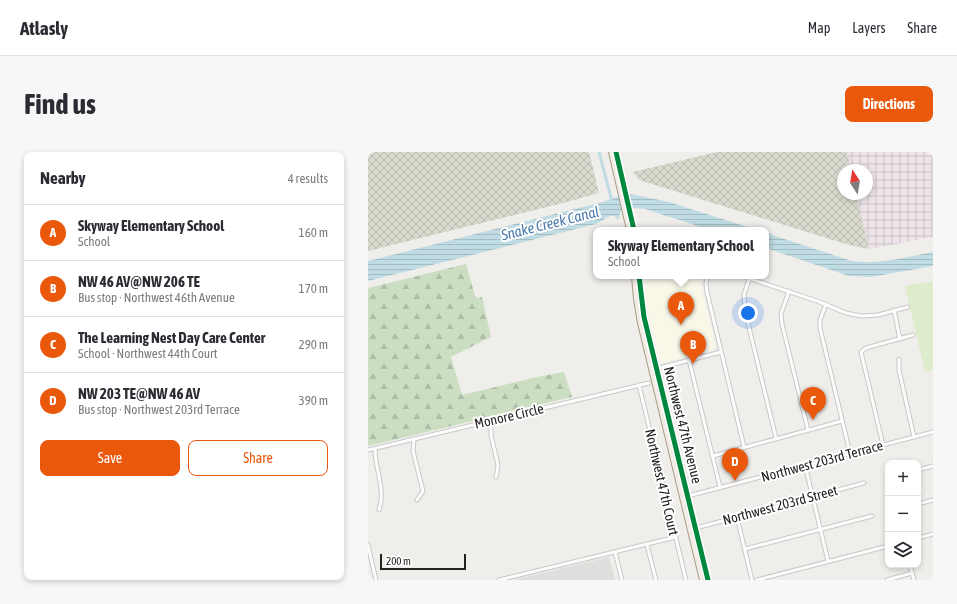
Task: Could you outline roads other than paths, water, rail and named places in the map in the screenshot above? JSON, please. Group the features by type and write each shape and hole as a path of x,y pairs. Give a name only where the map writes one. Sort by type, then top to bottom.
{"main road":[{"path":"611,152 630,211 633,227"},
{"path":"616,152 628,227"},
{"name":"Northwest 47th Avenue","path":"634,279 638,310 651,370 702,580"},
{"name":"Northwest 47th Avenue","path":"639,279 644,317 708,580"},
{"path":"680,488 684,494 688,496"},
{"path":"691,534 696,528"}],"street":[{"path":"707,279 707,292 744,447"},
{"path":"776,438 745,311 744,295 749,279 826,304 846,313 861,316 878,315 908,306"},
{"path":"788,291 781,314 808,430"},
{"path":"826,304 820,320 820,328 850,453"},
{"path":"894,310 900,339"},
{"path":"883,445 861,352 866,348 913,335"},
{"path":"651,370 721,352"},
{"path":"899,359 899,370 914,437"},
{"path":"689,360 720,487"},
{"name":"Monore Circle","path":"368,450 649,382"},
{"name":"Northwest 47th Court","path":"639,385 686,580"},
{"path":"491,420 491,435 498,465 496,477"},
{"path":"713,456 842,421"},
{"name":"Northwest 203rd Terrace","path":"688,496 933,432"},
{"path":"414,439 413,451 422,491 417,500"},
{"path":"375,449 375,460 382,492 382,501 379,510"},
{"path":"805,465 828,561"},
{"path":"921,469 933,466"},
{"name":"Northwest 203rd Street","path":"696,528 864,483"},
{"path":"921,503 933,500"},
{"path":"745,549 872,516"},
{"path":"737,517 752,580"},
{"path":"921,537 933,534"},
{"path":"499,580 576,560 676,537"},
{"path":"647,544 656,580"},
{"path":"368,545 376,580"},
{"path":"757,580 885,547"},
{"path":"615,552 622,580"},
{"path":"911,568 914,580"},
{"path":"887,580 912,573"}],"water":[{"name":"Snake Creek Canal","path":"630,194 669,202 748,227 701,227 645,209 634,208 621,211 618,220 615,216 610,216 596,224 368,281 368,261 603,202"},
{"path":"769,234 852,261 882,261 933,252 933,266 871,277 849,276 769,249"}],"waterway":[{"path":"599,152 612,201"}],"place":[{"name":"Skyway Elementary School","path":"681,325"},
{"name":"NW 46 AV@NW 206 TE","path":"693,364"},
{"name":"The Learning Nest Day Care Center","path":"813,420"},
{"name":"NW 203 TE@NW 46 AV","path":"735,481"}]}
